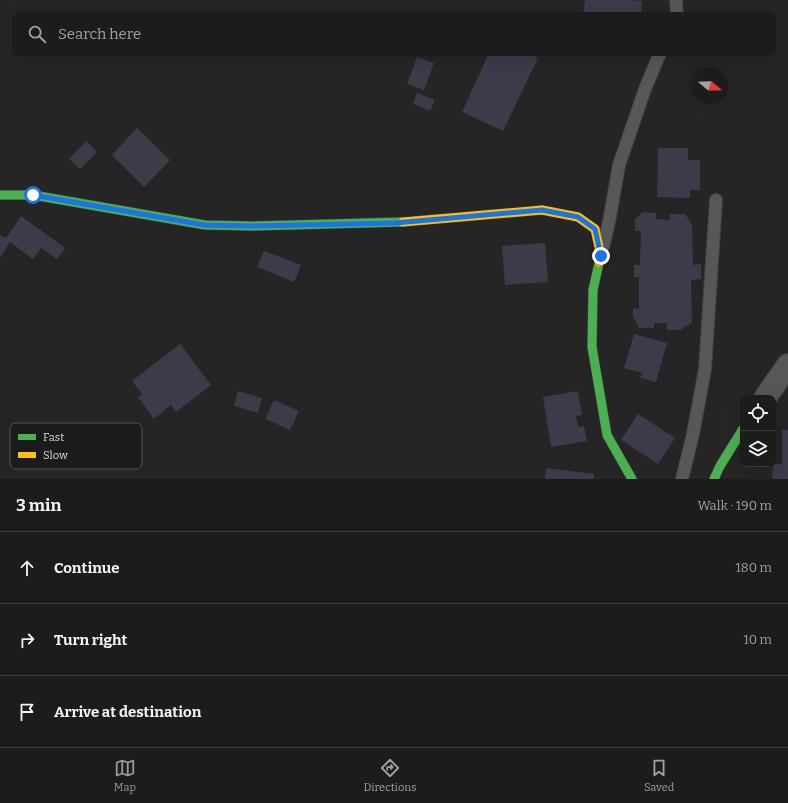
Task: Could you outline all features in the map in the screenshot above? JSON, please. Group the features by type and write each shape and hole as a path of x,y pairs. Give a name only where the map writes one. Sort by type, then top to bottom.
{"street":[{"path":"0,195 33,195 204,225 252,226 395,223 542,210 578,217 595,229 601,256 593,290 592,347 607,435 632,479"},
{"path":"767,395 788,365"},
{"path":"714,479 720,466 742,431"}],"lane":[{"path":"676,0 677,12"},
{"path":"601,256 609,222 619,165 645,89 659,56"},
{"path":"682,479 693,434 705,369 716,200"}],"building":[{"path":"585,0 642,1 641,12 583,12"},
{"path":"488,56 534,56 538,58 503,131 462,112"},
{"path":"417,57 434,63 424,90 407,84"},
{"path":"417,93 435,100 430,111 413,104"},
{"path":"137,128 170,160 144,187 112,155"},
{"path":"86,141 97,152 80,169 69,159"},
{"path":"658,148 688,148 688,160 700,160 700,190 690,190 690,198 657,197"},
{"path":"643,212 656,213 656,219 670,220 670,214 685,214 692,224 693,265 701,264 701,279 691,280 692,323 680,330 667,330 667,323 654,323 654,328 639,328 633,317 633,308 639,309 639,277 634,277 634,265 640,265 641,231 635,231 635,219"},
{"path":"21,216 65,248 57,259 41,248 33,259 10,242 0,258 0,235 6,238"},
{"path":"545,243 548,282 505,285 502,246"},
{"path":"264,251 301,265 294,282 257,267"},
{"path":"634,334 667,343 656,382 640,378 642,373 624,368"},
{"path":"180,344 211,385 176,412 171,405 154,419 138,397 142,394 132,381"},
{"path":"238,391 262,398 258,413 234,406"},
{"path":"578,391 582,415 576,416 578,427 584,426 587,441 551,447 543,397"},
{"path":"274,400 299,411 290,430 265,419"},
{"path":"638,414 675,438 658,464 621,440"},
{"path":"782,430 788,430 788,479 772,479 773,467 776,467 776,464 782,464"},
{"path":"546,468 594,474 594,479 545,479"}],"traffic: fast":[{"path":"0,195 33,195 205,225 252,226 403,222"},
{"path":"599,263 593,290 592,347 607,435 632,479"},
{"path":"714,479 720,466 742,431"}],"traffic: slow":[{"path":"403,222 542,210 578,217 595,229 601,256 599,263"}],"route":[{"path":"33,195 204,225 252,226 395,223 542,210 578,217 595,229 601,256"}]}
